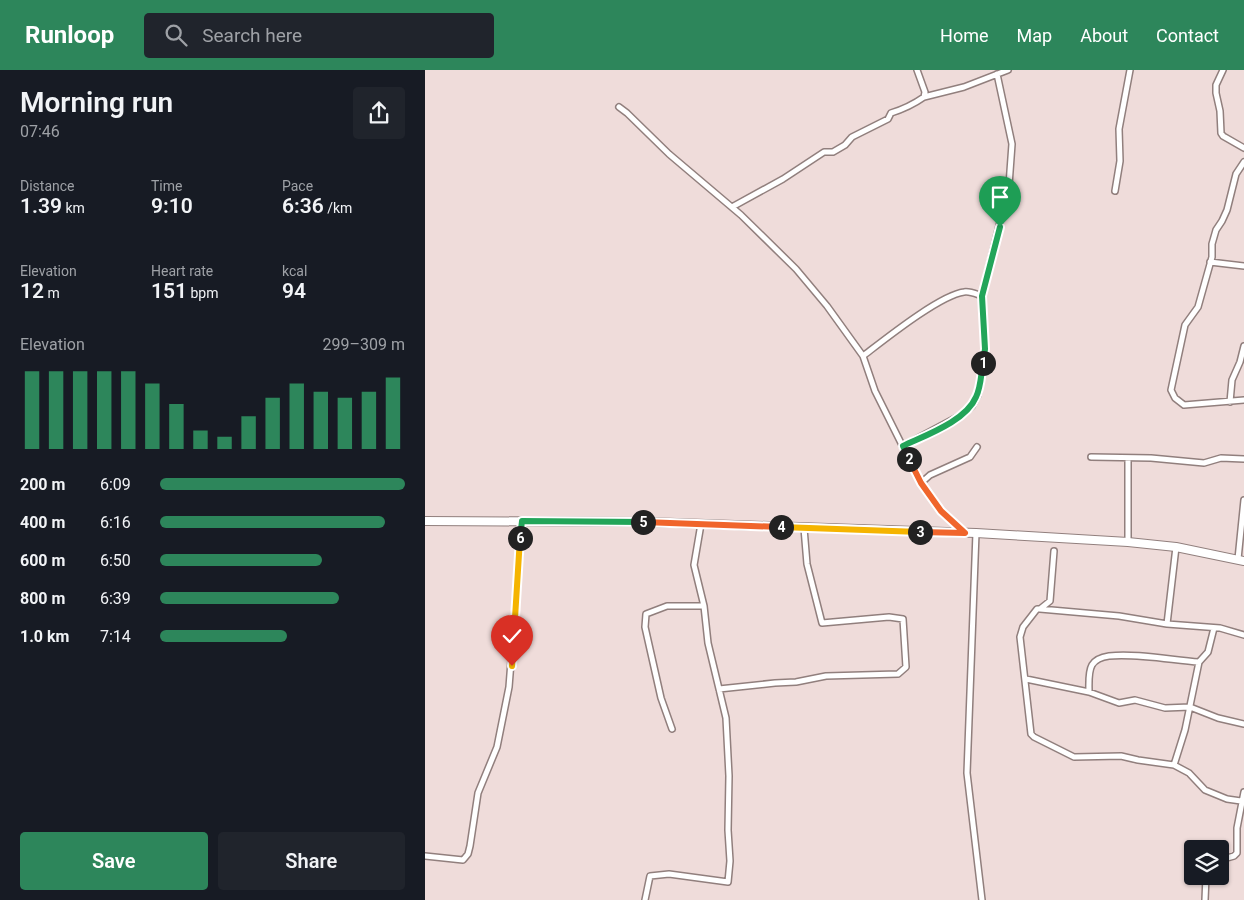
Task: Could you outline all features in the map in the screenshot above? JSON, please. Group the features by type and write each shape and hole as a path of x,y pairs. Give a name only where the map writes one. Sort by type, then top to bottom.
{"main road":[{"path":"425,521 701,524 965,533 1128,542 1176,547 1241,560"}],"street":[{"path":"917,70 925,92 924,97"},
{"path":"732,208 791,174 824,152 833,152 845,145 852,138 888,119 891,113 904,109 924,97 964,87 1008,70"},
{"path":"1115,191 1120,162 1119,129 1130,70"},
{"path":"1223,70 1216,85 1221,117 1221,133 1244,148"},
{"path":"903,446 963,414 972,406 978,395 985,349 982,296 1009,185 1012,144 997,74"},
{"path":"619,107 682,166 732,208 796,269 827,306 863,356 875,391 921,483 941,511 965,533"},
{"path":"1244,162 1236,174 1227,210 1216,230 1198,307 1185,325 1171,390 1175,398 1184,405 1244,400"},
{"path":"1210,262 1244,266"},
{"path":"863,356 910,321 952,295 973,292 982,296"},
{"path":"1230,402 1232,380 1240,362 1244,346"},
{"path":"921,483 930,475 970,457 977,447"},
{"path":"1091,457 1151,458 1204,464 1221,458 1244,459"},
{"path":"1128,458 1128,542"},
{"path":"1241,560 1244,500"},
{"path":"425,856 463,860 471,846 478,793 497,748 509,687 522,521"},
{"path":"645,900 649,876 669,874 728,882 730,861 728,830 729,776 726,718 708,643 704,606 694,565 701,524"},
{"path":"719,690 796,682 825,676 898,674 906,667 903,619 889,617 822,623 807,564 804,528"},
{"path":"976,534 967,773 982,900"},
{"path":"1167,624 1176,547"},
{"path":"1054,551 1050,601 1040,609 1037,609 1021,631 1020,637 1026,679 1029,730 1034,737 1074,756 1121,756 1174,765 1189,773 1205,790 1227,799 1241,801"},
{"path":"672,728 661,698 645,627 646,614 667,606 704,606"},
{"path":"1040,609 1119,616 1167,624 1214,628 1244,635"},
{"path":"1174,765 1185,730 1199,662 1208,652 1214,628"},
{"path":"1089,692 1090,670 1098,659 1107,656 1199,662"},
{"path":"1026,679 1089,692 1119,703 1135,700 1165,708 1190,707 1218,718 1244,724"},
{"path":"1229,857 1237,853 1237,828 1244,792"},
{"path":"1205,900 1206,885"}],"route":[{"path":"512,666 522,521 647,522 965,533 941,511 921,483 903,446 963,414 972,406 978,395 985,349 982,296 1000,227"}]}
